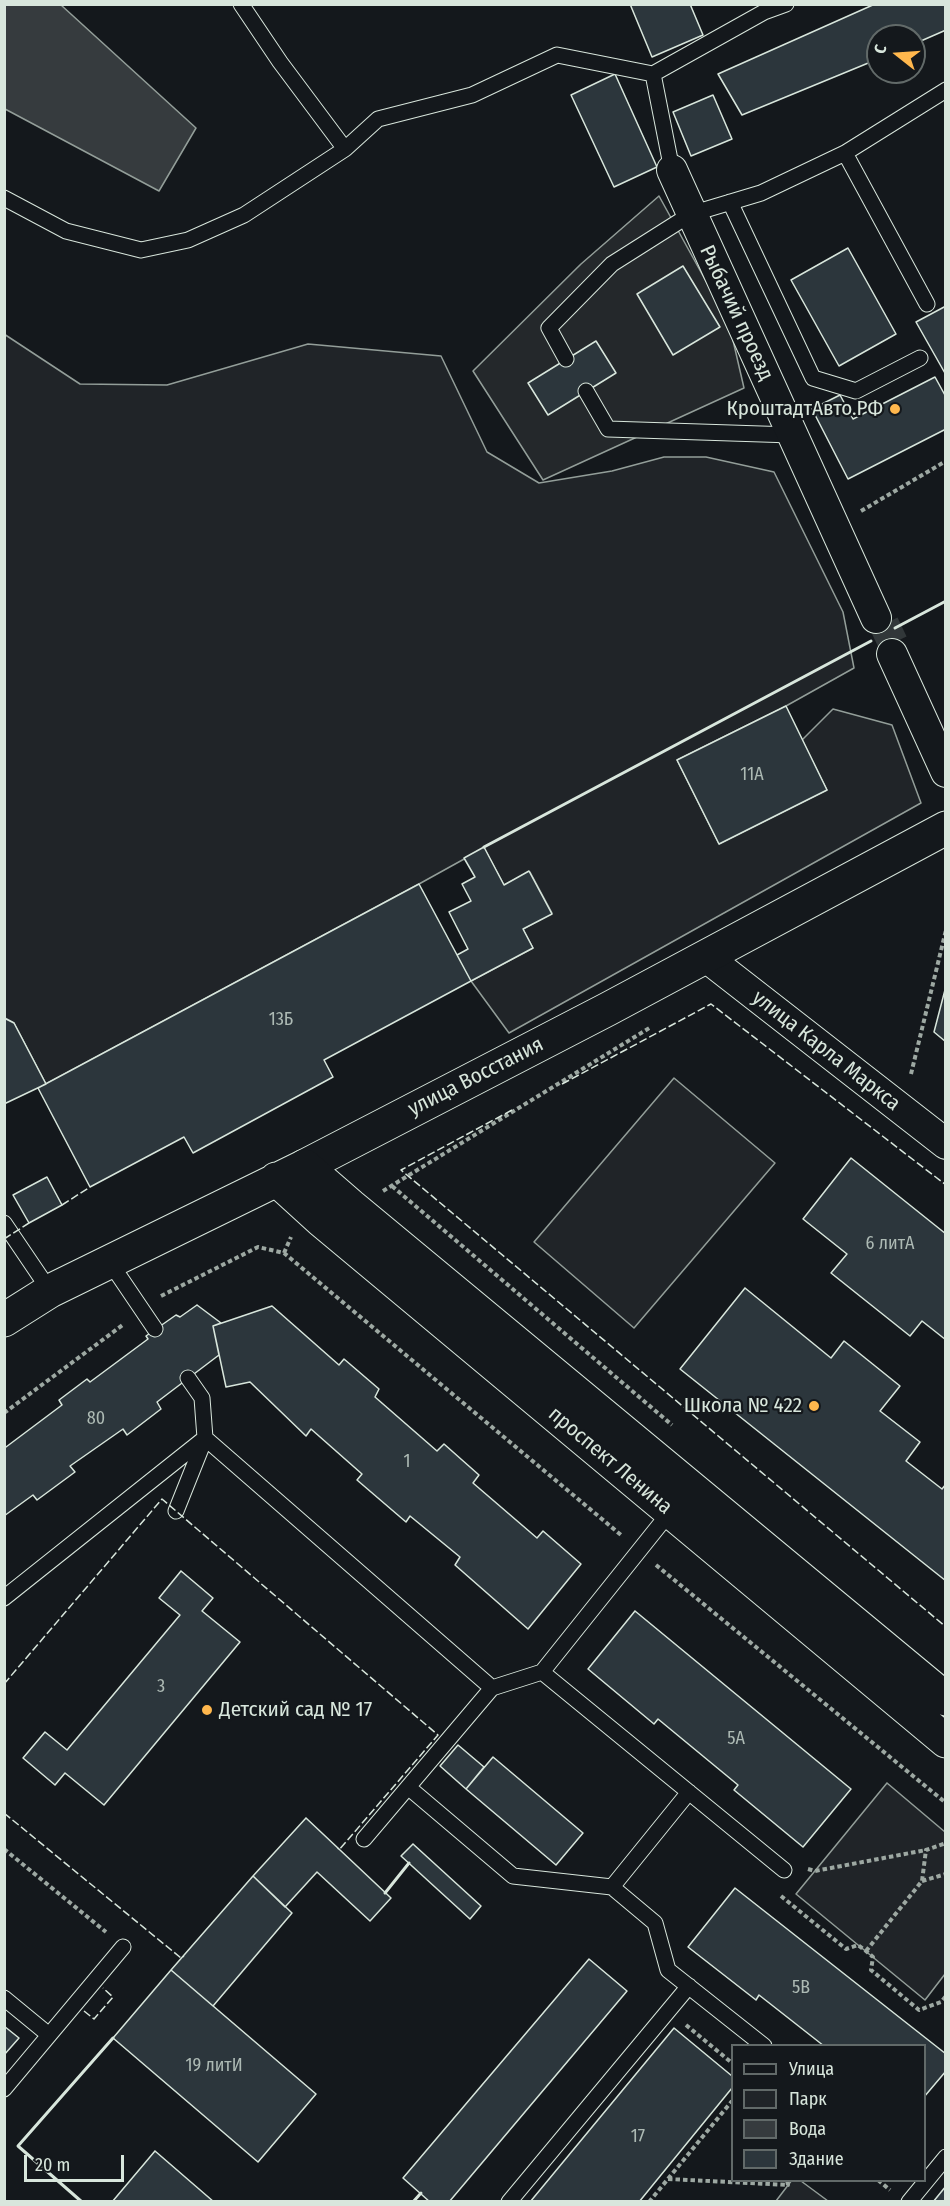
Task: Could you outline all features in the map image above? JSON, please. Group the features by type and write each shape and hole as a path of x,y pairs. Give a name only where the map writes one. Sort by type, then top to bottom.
{"main road":[{"name":"улица Восстания","path":"4,1320 50,1291 305,1166 706,957 945,828"},
{"name":"проспект Ленина","path":"305,1166 945,1699"},
{"name":"проспект Ленина","path":"276,1179 321,1220 945,1741"}],"street":[{"name":"Рыбачий проезд","path":"672,170 945,772"},
{"name":"улица Карла Маркса","path":"706,957 945,1144"}],"lane":[{"path":"240,4 345,149"},
{"path":"4,198 66,231 141,250 188,240 244,215 345,149 378,119 472,94 557,55 652,74 764,12 786,4"},
{"path":"652,74 672,170"},
{"path":"566,359 549,328 612,264 691,214 761,193 845,153 945,90"},
{"path":"845,153 927,304"},
{"path":"730,202 813,378 855,391 920,358"},
{"path":"586,392 608,429 792,435"},
{"path":"4,1223 50,1291"},
{"path":"109,1261 155,1329"},
{"path":"176,1511 205,1438 202,1398 188,1378"},
{"path":"4,1598 205,1438"},
{"path":"205,1438 492,1688"},
{"path":"364,1839 492,1688 542,1672 670,1512"},
{"path":"542,1672 784,1870"},
{"path":"408,1787 513,1876 612,1887 655,1923 669,1970 762,2044"},
{"path":"612,1887 689,1792"},
{"path":"4,2089 123,1947"},
{"path":"509,2202 689,1986"},
{"path":"4,1998 49,2035"},
{"path":"927,2175 945,2157"},
{"path":"909,2202 922,2182"}],"path":[{"path":"855,514 945,461"},
{"path":"911,1074 945,930"},
{"path":"654,1025 392,1186 673,1426"},
{"path":"258,1247 284,1252 639,1551 945,1803"},
{"path":"945,1843 926,1850 815,1871 788,1865 781,1875 778,1893 846,1949 858,1945 866,1951 873,1958 871,1970 919,2010 941,2002 945,1996"},
{"path":"4,1849 123,1947"},
{"path":"866,1951 922,1881 926,1850"},
{"path":"922,1881 945,1874"},
{"path":"668,2010 731,2062"},
{"path":"649,2202 731,2102"},
{"path":"668,2179 788,2186 787,2182"}],"green space":[{"path":"4,334 80,384 167,385 308,344 441,356 487,452 539,483 612,471 664,457 706,457 774,472 843,612 854,668 786,706 677,760 719,844 827,790 802,740 833,709 892,725 921,803 509,1033 471,981 533,948 523,929 552,913 530,872 504,885 484,848 46,1084 14,1023 5,1018"},
{"path":"674,1078 775,1163 634,1328 534,1242"},
{"path":"887,1783 945,1832 945,1974 925,2000 796,1894"},
{"path":"790,2182 802,2182 828,2201 776,2201"}],"shaded area":[{"path":"659,196 729,323 744,388 543,480 473,371 581,264"}],"water":[{"path":"4,5 61,5 196,128 159,191 5,109"}],"building":[{"path":"630,4 690,4 703,35 652,57"},
{"path":"875,4 946,4 946,30 926,39 926,24 866,24 866,64 742,115 718,74"},
{"path":"615,74 657,167 614,187 571,95"},
{"path":"713,95 732,139 691,156 673,112"},
{"path":"848,248 896,334 839,366 791,280"},
{"path":"683,266 720,327 673,355 637,294"},
{"path":"946,306 946,375 916,322"},
{"path":"596,341 616,373 548,415 528,383"},
{"path":"935,377 946,397 946,429 848,479 812,409 840,395 853,419"},
{"path":"786,706 827,790 719,844 677,760"},
{"path":"484,847 504,885 529,871 552,914 523,929 533,948 471,981 457,955 468,949 449,912 471,901 462,884 475,877 464,858"},
{"path":"419,884 471,981 324,1060 333,1077 193,1153 184,1137 90,1187 38,1088"},
{"path":"946,986 946,1042 934,1032"},
{"path":"4,1018 14,1023 46,1084 4,1104"},
{"path":"851,1158 946,1234 946,1340 922,1321 910,1336 831,1273 847,1254 803,1219"},
{"path":"47,1177 62,1205 29,1223 13,1195"},
{"path":"745,1288 831,1358 844,1341 900,1386 880,1411 920,1442 906,1461 942,1489 946,1484 946,1581 680,1369"},
{"path":"197,1305 221,1323 213,1326 219,1355 157,1402 161,1409 127,1435 123,1429 70,1466 75,1472 37,1500 33,1495 4,1516 4,1445 6,1447 62,1405 59,1400 87,1379 90,1382 148,1339 146,1336 176,1315 180,1317"},
{"path":"272,1306 339,1365 344,1359 379,1389 375,1397 437,1451 444,1444 479,1475 473,1483 537,1538 543,1531 581,1564 528,1629 455,1565 460,1557 410,1516 406,1522 357,1480 362,1474 311,1429 306,1436 250,1382 226,1387 213,1326"},
{"path":"181,1571 213,1598 202,1611 240,1642 104,1805 65,1773 55,1785 23,1758 45,1732 67,1750 180,1615 159,1598"},
{"path":"635,1611 851,1789 803,1847 734,1790 738,1785 658,1719 654,1724 588,1669"},
{"path":"458,1745 484,1767 466,1789 440,1766"},
{"path":"493,1757 583,1833 556,1865 466,1789"},
{"path":"306,1818 391,1898 370,1921 317,1872 285,1907 253,1876"},
{"path":"413,1844 481,1906 470,1919 401,1856"},
{"path":"253,1876 292,1913 213,2006 171,1970"},
{"path":"735,1888 946,2054 946,2071 926,2095 926,2044 821,2044 759,1995 756,2000 688,1947"},
{"path":"589,1959 627,1991 449,2202 430,2202 403,2178"},
{"path":"171,1970 316,2094 258,2162 113,2038"},
{"path":"4,2026 19,2038 4,2055"},
{"path":"674,2028 731,2075 731,2089 639,2202 530,2202"},
{"path":"155,2151 214,2202 112,2202"},
{"path":"946,2186 946,2202 933,2202"}],"tunnel":[{"path":"884,624 893,643"}],"fence":[{"path":"562,1084 711,1004 946,1185"},
{"path":"512,1110 401,1170 946,1627"},
{"path":"62,1205 90,1187"},
{"path":"4,1239 29,1223"},
{"path":"4,1684 162,1499 438,1735 339,1850 338,1848"},
{"path":"4,1813 181,1958 184,1956"},
{"path":"84,2011 94,2019 113,1997 103,1988"}],"wall":[{"path":"895,628 946,601"},
{"path":"484,847 871,641"},
{"path":"385,1893 409,1863"},
{"path":"82,2202 18,2146 113,2038"},
{"path":"413,2202 421,2193"}],"place":[{"name":"КроштадтАвто.РФ","path":"895,409"},
{"name":"Школа № 422","path":"814,1406"},
{"name":"Детский сад № 17","path":"207,1710"}]}
